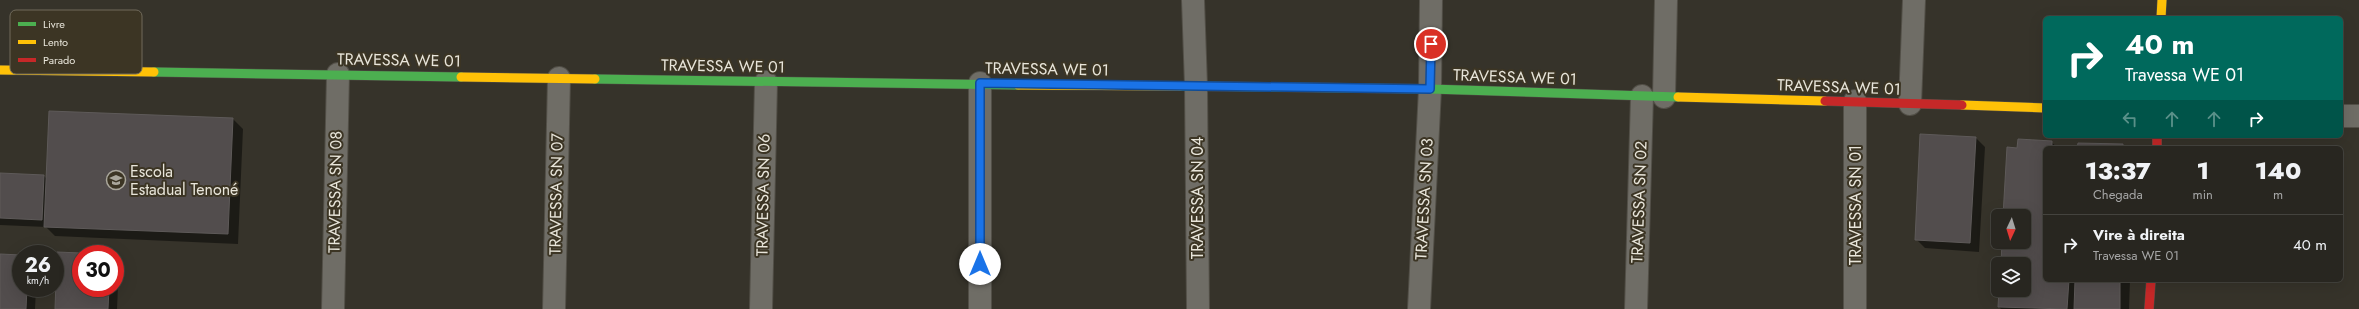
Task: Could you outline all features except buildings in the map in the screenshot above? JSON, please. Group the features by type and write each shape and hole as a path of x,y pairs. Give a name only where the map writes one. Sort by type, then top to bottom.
{"street":[{"name":"TRAVESSA SN 04","path":"1193,0 1196,86 1198,309"},
{"name":"TRAVESSA SN 03","path":"1419,309 1430,89 1431,0"},
{"path":"1664,97 1666,0"},
{"path":"1910,104 1914,0"},
{"path":"2161,16 2162,0"},
{"name":"TRAVESSA WE 01","path":"0,70 10,70"},
{"name":"TRAVESSA WE 01","path":"142,72 766,82 980,83 1430,89 2043,108"},
{"name":"TRAVESSA SN 08","path":"332,309 338,74"},
{"name":"TRAVESSA SN 07","path":"554,309 559,78"},
{"name":"TRAVESSA SN 06","path":"761,309 766,82"},
{"path":"980,83 980,309"},
{"name":"TRAVESSA SN 02","path":"1636,309 1642,96"},
{"name":"TRAVESSA SN 01","path":"1855,101 1855,309"},
{"path":"2343,116 2359,116"},
{"path":"2149,309 2151,282"}],"traffic: fast":[{"path":"154,72 461,77"},
{"path":"595,79 1018,85"},
{"path":"1180,86 1430,89 1678,97"}],"traffic: slow":[{"path":"2161,16 2162,0"},
{"path":"0,70 10,70"},
{"path":"142,72 154,72"},
{"path":"461,77 595,79"},
{"path":"1018,85 1180,86"},
{"path":"1678,97 1825,101"},
{"path":"1962,105 2043,108"}],"traffic: jam":[{"path":"1825,101 1962,105"},
{"path":"2157,138 2157,146"},
{"path":"2149,309 2151,282"}],"place":[{"name":"Escola Estadual Tenoné","path":"116,180"}],"route":[{"path":"980,264 980,83 1430,89 1431,44"}]}
